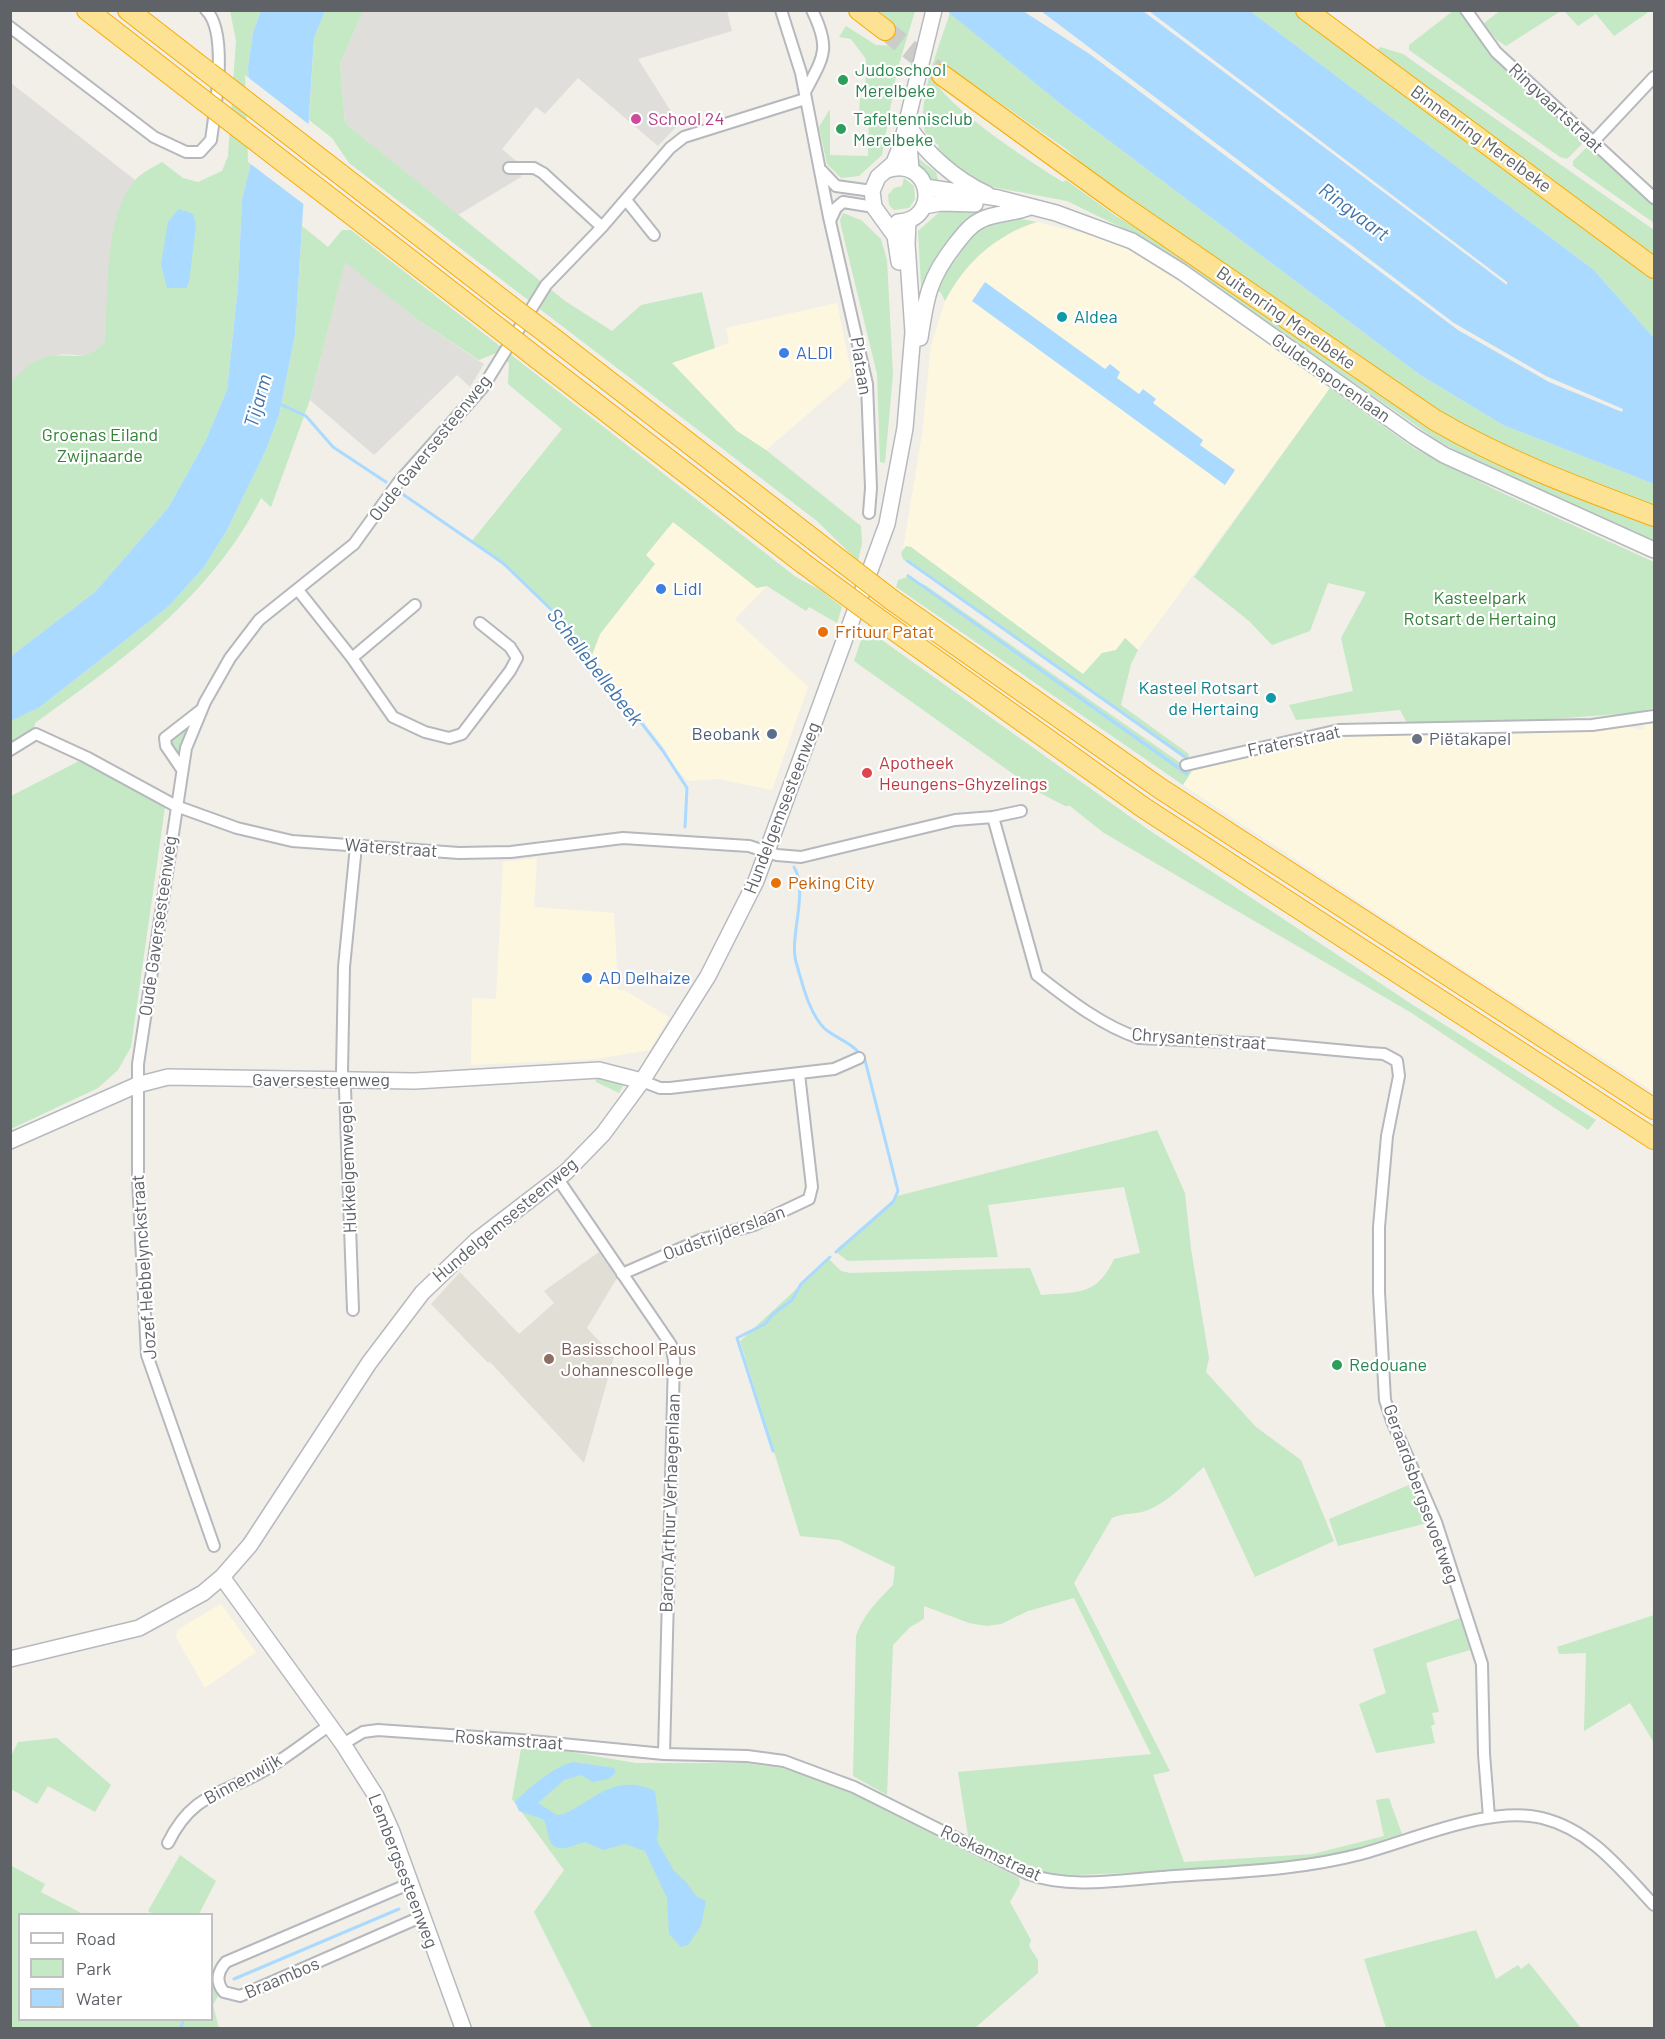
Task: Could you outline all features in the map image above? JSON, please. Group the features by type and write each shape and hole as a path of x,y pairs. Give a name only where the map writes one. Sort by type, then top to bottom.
{"highway":[{"path":"87,10 804,564 880,620 1144,808 1654,1139"},
{"path":"128,10 892,600 1161,789 1654,1109"},
{"path":"859,10 885,30"},
{"name":"Binnenring Merelbeke","path":"1306,10 1654,268"},
{"name":"Buitenring Merelbeke","path":"942,75 1108,195 1435,420 1480,446 1544,475 1654,516"}],"main road":[{"path":"872,191 878,177 894,163 907,124 917,72 934,10"},
{"path":"907,124 911,171"},
{"path":"907,124 924,148 961,179 1006,201"},
{"path":"878,212 897,222 908,221 918,215 924,206 925,187 919,176 900,167 887,170"},
{"name":"Guldensporenlaan","path":"925,187 1032,207 1080,220 1132,241 1182,272 1435,449 1481,473 1654,550"},
{"name":"Hundelgemsesteenweg","path":"872,191 878,212 895,236 897,245 904,359 908,373"},
{"name":"Guldensporenlaan","path":"924,206 941,203 1006,201"},
{"name":"Hundelgemsesteenweg","path":"905,428 913,414 918,348 933,276 974,224 994,215 1014,214 1032,207"},
{"name":"Hundelgemsesteenweg","path":"10,1659 139,1628 167,1615 203,1593 222,1576 250,1545 369,1363 422,1293 476,1241 558,1179 603,1134 642,1081 735,927 756,881 886,524 905,428 913,333 907,244 908,221"},
{"name":"Gaversesteenweg","path":"10,1141 137,1085 168,1077 344,1081 487,1078 598,1070 642,1081"},
{"name":"Lembergsesteenweg","path":"222,1576 330,1725 376,1796 411,1883 463,2028"}],"street":[{"path":"10,27 154,136 186,152 200,152 211,140 219,43 212,16 206,10"},
{"name":"Plataan","path":"781,10 805,95 830,222 867,384 871,488 869,513"},
{"path":"805,95 823,60 825,44 812,10"},
{"name":"Ringvaartstraat","path":"1466,10 1496,52 1654,198"},
{"path":"1594,141 1654,77"},
{"name":"Oude Gaversesteenweg","path":"137,1085 138,1064 181,768 201,709 230,658 259,620 354,544 399,483 483,387 546,285 602,227 680,139 805,95"},
{"path":"819,165 836,186 872,191"},
{"path":"509,168 534,168 543,173 602,227"},
{"path":"823,183 828,192 878,212"},
{"path":"626,200 654,235"},
{"path":"830,222 838,204 848,201"},
{"path":"298,591 352,658 393,717 425,732 455,738 462,734 510,671 517,658 510,646 480,623"},
{"path":"352,658 415,604"},
{"name":"Oude Gaversesteenweg","path":"181,768 166,746 165,738 201,709"},
{"name":"Fraterstraat","path":"1186,765 1339,730 1592,725 1654,716"},
{"name":"Waterstraat","path":"10,750 36,734 86,757 176,806 265,836 356,846 459,853 537,849 623,838 749,846 766,850"},
{"path":"766,850 777,855 801,857 955,820 993,817 1021,811"},
{"name":"Chrysantenstraat","path":"993,817 1036,975 1103,1022 1139,1038 1294,1046 1384,1054 1397,1061"},
{"name":"Hukkelgemwegel","path":"353,1310 344,1081 344,967 356,846"},
{"path":"642,1081 660,1088 670,1088 834,1069 860,1058"},
{"name":"Geraardsbergsevoetweg","path":"1397,1061 1399,1076 1388,1136 1379,1227 1379,1292 1386,1400 1392,1421 1436,1522 1482,1664 1484,1754 1490,1816"},
{"name":"Oudstrijderslaan","path":"622,1274 700,1240 754,1224 809,1199 812,1187 799,1074"},
{"name":"Jozef Hebbelynckstraat","path":"137,1085 137,1160 147,1355 214,1546"},
{"name":"Baron Arthur Verhaegenlaan","path":"558,1179 671,1345 674,1360 664,1754"},
{"name":"Binnenwijk","path":"168,1843 177,1825 196,1804 219,1790 267,1770 330,1725"},
{"name":"Roskamstraat","path":"343,1744 363,1732 378,1730 532,1741 664,1754 747,1756 808,1768 854,1787 1028,1874 1055,1881 1109,1881 1323,1864 1490,1816 1512,1815 1541,1818 1580,1833 1604,1852 1654,1905"},
{"name":"Braambos","path":"411,1883 226,1962 218,1976 219,1985 224,1992 240,1996 423,1916"}],"shaded area":[{"path":"363,11 727,11 732,31 638,59 679,124 658,146 578,78 545,114 536,107 502,149 520,164 521,177 458,215 345,123 340,64"},
{"path":"11,83 135,180 118,214 105,341 97,352 88,356 62,354 36,361 11,383"},
{"path":"1037,222 1099,237 1125,246 1330,388 1138,650 1125,638 1116,650 1102,653 1083,674 911,547 903,549 922,434 931,346 945,301 962,273 978,254 1017,229"},
{"path":"345,261 418,320 484,364 470,387 457,375 374,455 310,400"},
{"path":"837,303 852,376 766,450 737,431 672,363 729,343 726,328"},
{"path":"673,522 757,588 767,586 735,619 808,687 772,790 718,779 688,781 671,763 666,750 592,655 600,634 655,564 645,556"},
{"path":"1654,719 1654,1092 1183,785 1192,771 1296,743 1336,737 1627,727 1644,730 1643,722"},
{"path":"537,858 534,907 614,913 618,990 624,990 669,1017 650,1050 595,1059 471,1065 472,998 496,999 503,862"},
{"name":"Basisschool Paus Johannescollege","path":"599,1252 617,1278 587,1328 614,1357 584,1463 490,1362 488,1363 431,1304 460,1272 519,1334 554,1303 544,1291"},
{"path":"221,1604 256,1652 205,1688 176,1637 177,1630"}],"green space":[{"path":"1501,10 1561,11 1506,46 1497,40 1483,24"},
{"name":"Groenas Eiland Zwijnaarde","path":"230,11 261,11 253,32 248,67 252,159 242,199 238,287 227,390 205,442 168,508 95,592 11,656 10,383 36,361 46,357 90,354 105,341 112,235 125,196 138,177 162,162 183,178 198,182 222,171 228,156 236,41"},
{"path":"325,11 363,11 340,64 345,123 565,301 612,331 641,305 702,292 715,348 672,363 737,431 766,450 861,526 862,544 858,561 817,521 349,163 332,138 309,120 314,38"},
{"path":"880,11 915,11 897,71 882,155 859,176 841,178 827,164 819,127 830,109 830,155 868,156 869,115 859,114 860,98 865,98 866,59 851,39 839,37 846,26 876,45 895,46 899,38 892,23"},
{"path":"1250,11 1294,11 1654,277 1654,338 1594,270"},
{"path":"1453,11 1460,11 1493,54 1585,141 1567,159 1560,157 1409,50 1409,45"},
{"path":"1564,11 1650,11 1614,36 1596,14 1578,26"},
{"path":"950,13 1063,106 1420,375 1503,425 1654,484 1654,507 1523,458 1423,403 1077,163 1079,161 1066,149 949,68 935,81 944,93 974,121 1032,162 1063,182 1066,180 1116,216 1163,243 1477,453 1524,476 1654,523 1654,542 1469,458 1437,440 1151,242 1067,201 982,185 935,151 939,146 925,132 924,105 930,72"},
{"path":"1380,47 1403,54 1654,230 1654,261 1375,53"},
{"path":"1589,145 1654,204 1654,223 1573,166 1573,161"},
{"path":"915,156 936,172 940,187 924,174"},
{"path":"904,178 914,186 915,199 909,208 894,210 889,205 888,195 894,188 902,186"},
{"path":"944,208 998,209 988,213 926,288 921,286 918,231"},
{"path":"843,213 861,220 881,239 887,260 893,374 885,463 880,462 877,374 841,226 840,220"},
{"path":"1016,218 1037,222 1008,234 983,252 962,274 945,301 941,293 933,288 969,235 987,221"},
{"path":"302,226 328,247 342,230 351,230 796,577 822,591 842,607 837,623 809,607 806,611 767,586 757,588 673,522 646,555 655,564 600,634 592,655 589,654 563,623 520,579 471,542 562,429 508,384 509,363 496,353 479,360 418,320 345,262 310,400 271,507 261,498 241,533 191,596 132,650 35,723 34,729 11,746 10,721 40,707 169,606 204,567 227,530 266,450 279,415 295,335"},
{"name":"Kasteelpark Rotsart de Hertaing","path":"1330,388 1414,448 1496,490 1654,562 1654,708 1633,713 1497,723 1407,723 1400,710 1296,720 1289,705 1353,691 1341,638 1366,592 1328,583 1310,631 1272,645 1249,621 1194,577"},
{"path":"906,546 911,547 1083,674 1102,653 1116,650 1125,638 1138,650 1131,664 1121,705 1189,754 1188,761 903,559 901,553"},
{"path":"907,577 925,585 1192,771 1183,785 896,587 898,580"},
{"path":"865,628 1146,828 1413,1005 1596,1120 1588,1130 1410,1012 1104,833 1070,806 1065,806 1040,793 854,661"},
{"path":"187,727 188,731 178,755 171,747 170,739"},
{"path":"81,760 165,807 131,1047 118,1070 98,1088 11,1129 11,796"},
{"path":"596,1077 618,1081 623,1086 619,1093 596,1082"},
{"path":"1157,1130 1185,1193 1191,1249 1209,1358 1206,1372 1256,1427 1301,1460 1334,1541 1255,1577 1204,1467 1156,1506 1144,1512 1112,1518 1074,1583 1170,1771 1153,1775 1184,1862 1313,1854 1384,1836 1376,1800 1389,1798 1403,1837 1339,1855 1259,1867 1056,1876 1044,1873 968,1836 958,1772 1151,1754 1074,1598 1028,1611 1001,1624 987,1626 969,1623 924,1606 924,1619 910,1627 893,1645 887,1795 853,1776 856,1636 867,1615 893,1585 895,1567 839,1540 800,1536 740,1341 829,1259 841,1271 850,1273 1030,1268 1041,1295 1076,1292 1093,1286 1108,1271 1114,1259 1140,1253 1124,1187 988,1205 998,1257 848,1261 836,1252 897,1196"},
{"path":"1411,1484 1427,1523 1338,1546 1329,1519"},
{"path":"1654,1615 1654,1743 1630,1703 1584,1731 1586,1653 1559,1654 1557,1647"},
{"path":"1460,1618 1470,1650 1426,1663 1439,1712 1432,1713 1435,1724 1431,1726 1435,1743 1376,1753 1359,1704 1386,1693 1373,1649"},
{"path":"57,1738 111,1785 95,1812 48,1786 37,1804 11,1789 11,1756 18,1742"},
{"path":"546,1748 636,1763 744,1763 781,1768 820,1779 855,1795 1019,1878 1020,1884 1010,1902 1031,1940 1029,1946 1038,1960 1038,1973 975,2028 592,2028 534,1912 564,1870 512,1799 521,1749"},
{"path":"180,1855 216,1881 200,1913 151,1913 148,1911"},
{"path":"10,1865 45,1884 41,1892 81,1913 18,1913 18,2021 213,2021 213,2005 219,2028 11,2028"},
{"path":"1476,1930 1496,1979 1518,1965 1521,1969 1529,1963 1581,2028 1386,2028 1364,1959"},
{"path":"213,1974 218,1996 213,2005"}],"water":[{"name":"Tijarm","path":"261,11 325,11 314,38 295,335 279,415 266,450 227,530 204,567 169,606 40,707 11,721 11,656 95,592 168,508 205,442 227,390 238,287 242,199 252,159 248,67 253,32"},
{"name":"Ringvaart","path":"947,11 1023,11 1091,55 1458,330 1549,382 1622,412 1623,409 1546,376 1454,323 1041,11 1143,11 1507,285 1507,282 1149,11 1250,11 1594,270 1654,338 1654,484 1503,425 1420,375 1063,106"},
{"path":"179,209 193,214 196,225 189,282 186,288 167,288 161,264 168,222"},
{"path":"985,282 1105,369 1110,364 1120,372 1117,378 1139,394 1143,389 1156,399 1153,403 1203,440 1200,445 1235,470 1225,485 972,301"},
{"path":"907,559 1189,758 1188,761 905,561"},
{"path":"908,574 1189,773 1187,776 906,576"},
{"path":"573,1762 614,1768 616,1772 608,1779 593,1782 581,1775 564,1780 538,1803 557,1815 564,1814 618,1786 641,1786 655,1791 659,1824 657,1841 674,1871 696,1896 706,1901 701,1926 688,1945 681,1947 669,1934 667,1898 645,1851 625,1844 603,1850 585,1842 558,1848 550,1841 543,1819 519,1811 515,1802 527,1790 550,1773"}],"pier":[{"path":"245,75 311,126 306,206 248,162"}],"waterway":[{"name":"Schellebellebeek","path":"280,404 306,416 333,447 386,482"},
{"name":"Schellebellebeek","path":"401,493 503,563 563,621 663,751 687,788 685,827"},
{"name":"Schellebellebeek","path":"794,867 800,889 795,951 804,988 819,1023 856,1050 865,1060 898,1191 893,1202 836,1252"},
{"name":"Schellebellebeek","path":"773,1451 737,1338 765,1324 773,1314 792,1300 801,1284 830,1257"},
{"path":"234,1979 399,1909"},
{"path":"181,2028 183,2021"}],"tunnel":[{"path":"885,30 942,75"}],"place":[{"name":"Judoschool Merelbeke","path":"843,80"},
{"name":"School 24","path":"636,119"},
{"name":"Tafeltennisclub Merelbeke","path":"841,129"},
{"name":"Aldea","path":"1062,317"},
{"name":"ALDI","path":"784,353"},
{"name":"Lidl","path":"661,589"},
{"name":"Frituur Patat","path":"823,632"},
{"name":"Kasteel Rotsart de Hertaing","path":"1271,698"},
{"name":"Beobank","path":"772,734"},
{"name":"Piëtakapel","path":"1417,739"},
{"name":"Apotheek Heungens-Ghyzelings","path":"867,773"},
{"name":"Peking City","path":"776,883"},
{"name":"AD Delhaize","path":"587,978"},
{"name":"Basisschool Paus Johannescollege","path":"549,1359"},
{"name":"Redouane","path":"1337,1365"}]}
